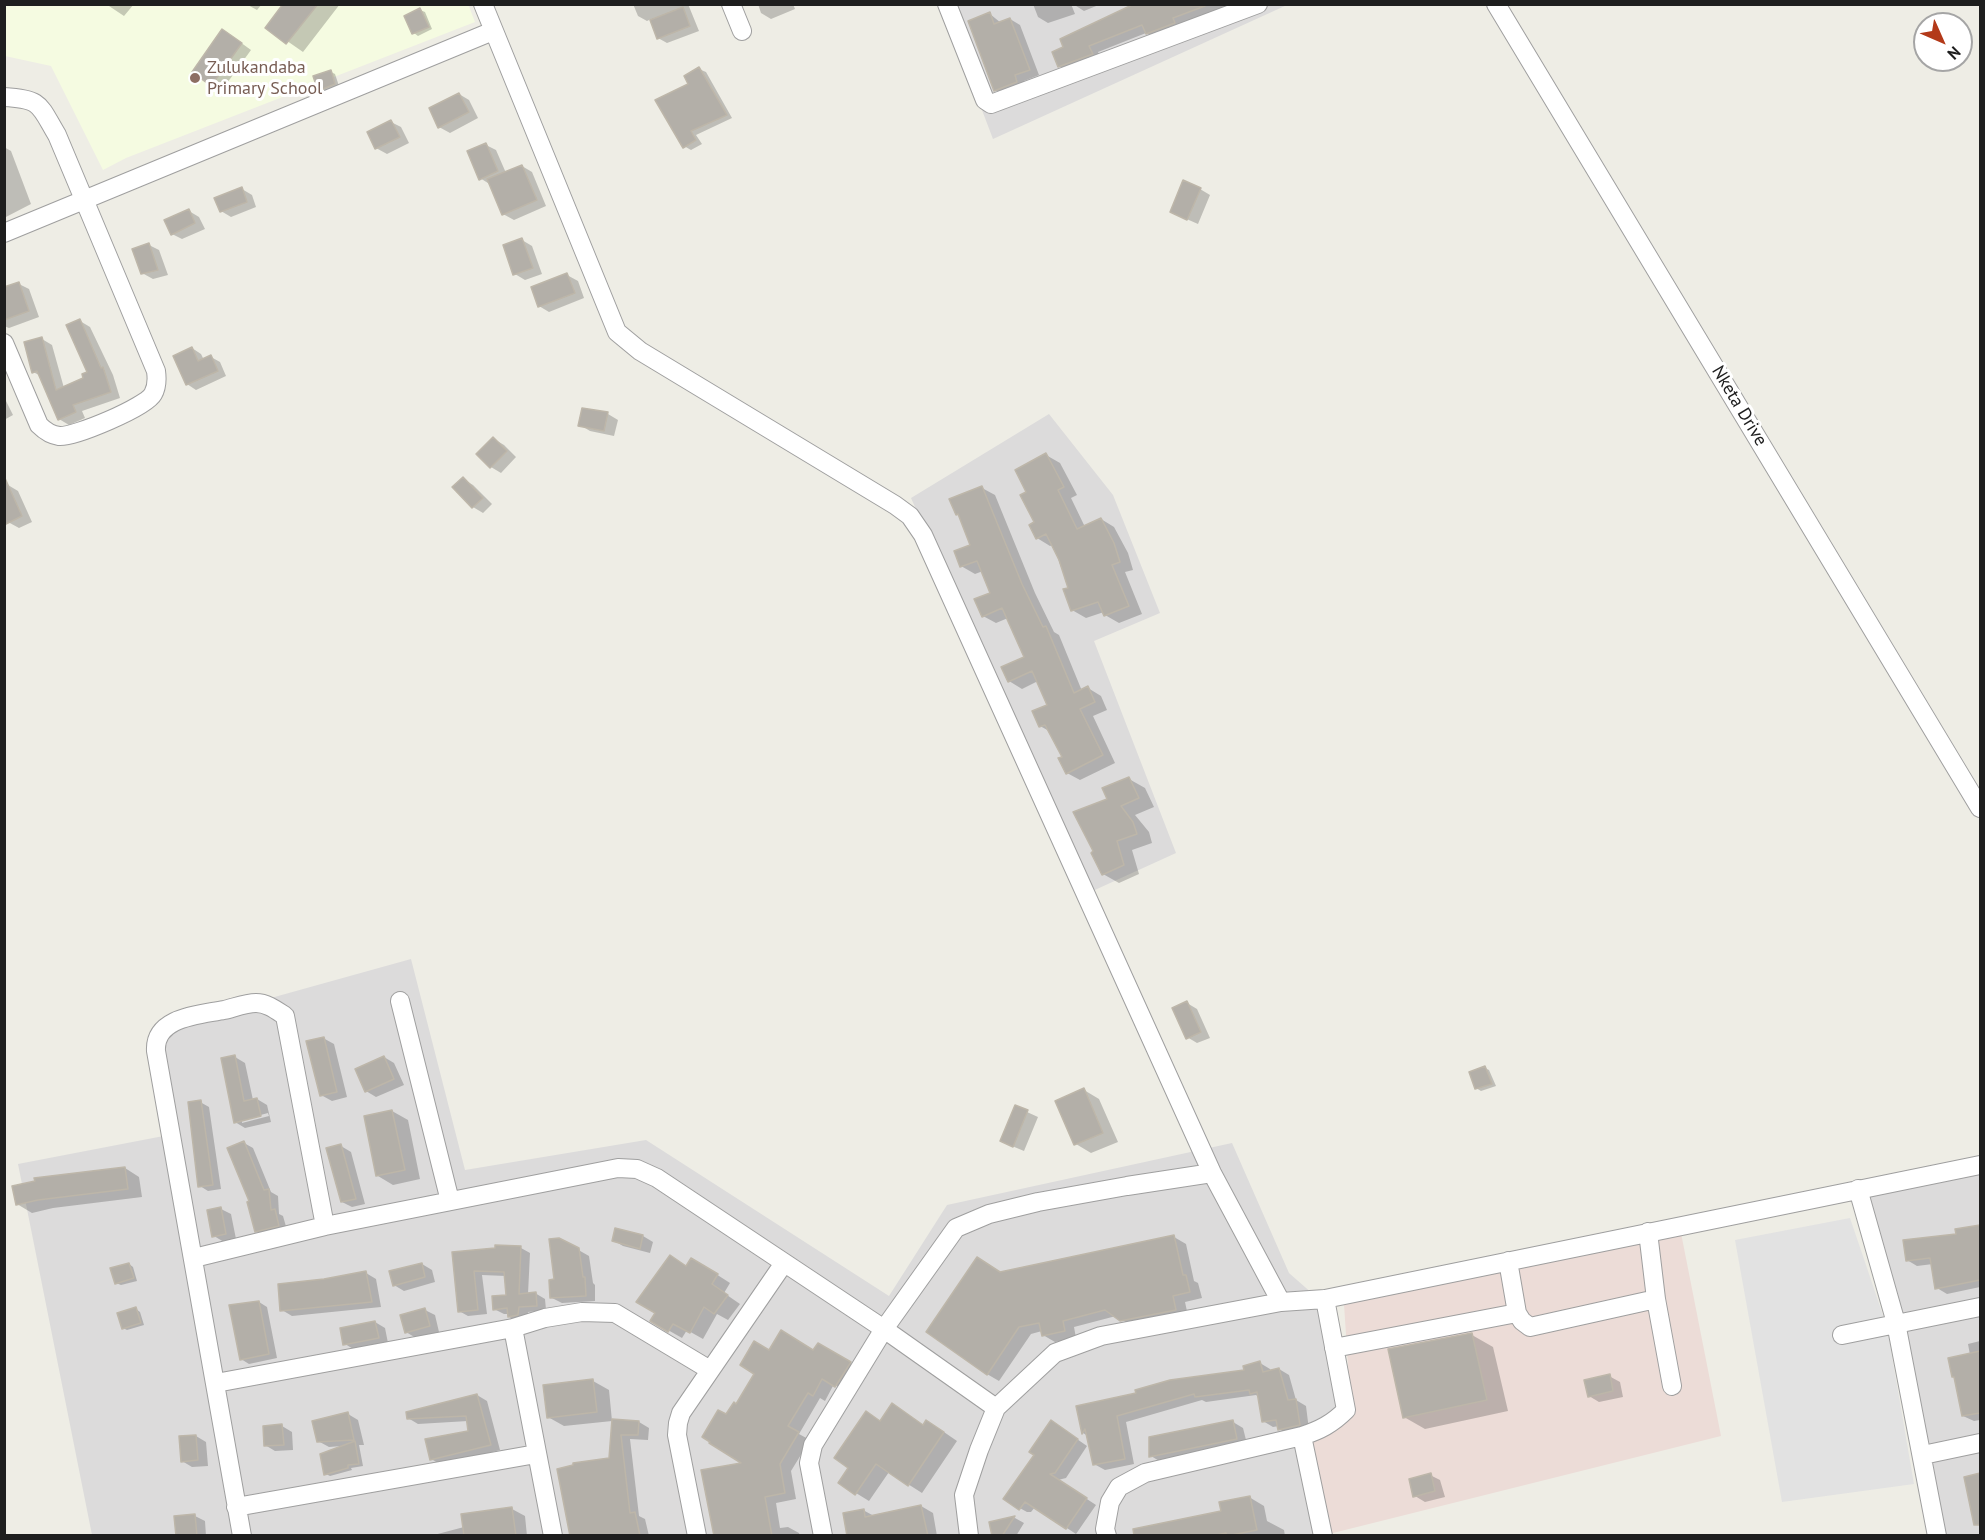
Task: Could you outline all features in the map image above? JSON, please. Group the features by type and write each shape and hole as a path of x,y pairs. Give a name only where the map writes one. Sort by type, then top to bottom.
{"street":[{"path":"483,4 616,332 640,351 895,505 910,516 923,535 1212,1173 1281,1302"},
{"path":"731,4 742,31"},
{"path":"947,4 985,100 991,104 1258,4"},
{"name":"Nketa Drive","path":"1496,4 1980,808"},
{"path":"4,233 493,31"},
{"path":"4,97 34,100 43,110 57,135 156,371 157,383 147,402 73,435 58,436 46,432 39,425 4,343"},
{"path":"400,1001 450,1201"},
{"path":"242,1536 156,1051 155,1042 161,1031 178,1019 255,1003 271,1007 285,1016 325,1226"},
{"path":"969,1536 964,1495 996,1408 1055,1353 1101,1336 1281,1302 1324,1299 1980,1165"},
{"path":"194,1258 325,1226 618,1168 637,1169 657,1178 884,1329 996,1408"},
{"path":"823,1536 809,1462 813,1445 884,1329 956,1228 970,1220 1038,1202 1212,1173"},
{"path":"1858,1189 1896,1323 1937,1536"},
{"path":"1648,1232 1656,1299 1672,1386"},
{"path":"1508,1261 1517,1312 1522,1321 1530,1327 1656,1299"},
{"path":"697,1536 677,1435 681,1413 784,1263"},
{"path":"1107,1536 1105,1529 1110,1502 1119,1487 1144,1473 1302,1436 1324,1429 1346,1410 1324,1299"},
{"path":"1842,1335 1980,1307"},
{"path":"216,1383 513,1328 545,1318 582,1312 615,1313 710,1370"},
{"path":"1334,1348 1517,1312"},
{"path":"513,1328 553,1536"},
{"path":"1302,1436 1323,1536"},
{"path":"1923,1455 1980,1443"},
{"path":"236,1507 536,1454"}],"shaded area":[{"name":"Zulukandaba Primary School","path":"468,4 475,22 126,158 103,170 51,66 5,56 5,5"},
{"path":"942,5 1287,5 993,139"},
{"path":"1049,414 1113,495 1160,613 1094,641 1176,853 1086,894 911,498"},
{"path":"411,959 465,1170 646,1140 889,1296 947,1205 1232,1143 1289,1273 1322,1302 1342,1409 1321,1535 92,1535 18,1164 174,1134 159,1047 181,1023"},
{"path":"1980,1164 1980,1535 1941,1535 1863,1192"},
{"path":"1850,1218 1887,1327 1914,1484 1782,1502 1735,1240"},
{"path":"1681,1233 1721,1436 1329,1534 1306,1439 1351,1411 1344,1304"}],"building":[{"path":"283,4 318,4 286,44 265,28"},
{"path":"1134,4 1205,6 1173,18 1175,23 1146,34 1142,25 1089,46 1093,54 1058,67 1052,52 1063,47 1060,39"},
{"path":"683,7 690,26 657,39 650,20"},
{"path":"420,8 429,27 412,34 404,16"},
{"path":"990,12 994,24 1010,18 1030,70 1015,75 1017,82 994,91 968,21"},
{"path":"222,29 242,43 211,86 192,72"},
{"path":"699,67 727,115 691,131 696,140 683,148 655,100 688,84 684,76"},
{"path":"331,70 335,84 318,91 313,76"},
{"path":"459,93 469,112 438,128 429,108"},
{"path":"391,120 400,137 375,149 367,132"},
{"path":"486,143 498,171 479,180 467,151"},
{"path":"522,165 537,200 502,215 487,179"},
{"path":"1183,180 1201,188 1187,220 1170,212"},
{"path":"242,187 247,202 220,212 214,198"},
{"path":"189,209 195,223 171,235 164,220"},
{"path":"522,238 533,268 513,275 503,245"},
{"path":"149,243 158,270 141,274 132,249"},
{"path":"567,273 575,293 538,307 531,287"},
{"path":"19,282 29,311 4,320 4,287"},
{"path":"80,319 101,368 103,367 111,392 73,405 76,412 58,420 37,371 32,373 24,342 42,337 56,390 83,378 82,374 87,372 66,325"},
{"path":"192,347 198,361 211,355 218,371 186,385 173,356"},
{"path":"582,408 608,412 604,431 578,426"},
{"path":"493,437 507,451 490,468 476,454"},
{"path":"1046,453 1064,487 1058,490 1077,529 1101,518 1114,543 1120,562 1112,565 1129,606 1104,616 1098,602 1071,611 1063,589 1068,588 1059,560 1046,534 1036,539 1029,525 1034,522 1020,495 1026,492 1015,470"},
{"path":"4,476 22,516 4,525"},
{"path":"463,477 483,498 472,508 452,487"},
{"path":"982,486 1022,584 1043,627 1046,626 1074,693 1088,686 1095,702 1080,709 1103,755 1066,774 1058,758 1062,757 1045,725 1039,727 1032,711 1047,705 1032,671 1008,682 1001,667 1024,657 1002,608 982,617 974,599 990,593 977,561 960,567 954,551 970,545 958,514 956,515 949,499"},
{"path":"1129,777 1139,798 1121,806 1133,822 1137,834 1117,841 1124,865 1102,875 1091,853 1093,851 1073,812 1107,799 1102,788"},
{"path":"1187,1001 1201,1032 1186,1039 1172,1008"},
{"path":"324,1037 337,1092 320,1096 306,1041"},
{"path":"235,1055 244,1101 257,1098 261,1116 234,1123 221,1058"},
{"path":"384,1056 394,1079 365,1092 355,1069"},
{"path":"1485,1066 1492,1084 1475,1089 1469,1072"},
{"path":"1084,1088 1103,1133 1074,1145 1055,1101"},
{"path":"201,1100 213,1185 198,1187 188,1102"},
{"path":"1015,1105 1028,1110 1013,1147 1000,1141"},
{"path":"392,1110 405,1170 376,1176 364,1116"},
{"path":"244,1141 264,1190 269,1189 271,1210 275,1209 279,1226 255,1232 247,1202 249,1201 227,1148"},
{"path":"341,1144 356,1199 341,1202 326,1148"},
{"path":"125,1167 128,1189 38,1200 16,1205 12,1186 35,1181 34,1178"},
{"path":"221,1207 226,1234 212,1237 207,1210"},
{"path":"1980,1225 1980,1280 1935,1289 1930,1258 1906,1261 1903,1240 1956,1234 1955,1229"},
{"path":"615,1228 643,1235 640,1249 612,1241"},
{"path":"1174,1235 1183,1275 1186,1275 1190,1292 1173,1296 1176,1310 1120,1321 1105,1310 1063,1321 1065,1331 1042,1336 1039,1323 1019,1327 987,1375 926,1332 977,1257 1000,1272"},
{"path":"559,1238 579,1248 586,1296 550,1298 549,1280 554,1279 549,1239"},
{"path":"495,1245 521,1246 519,1294 536,1292 537,1306 519,1307 518,1315 508,1317 507,1308 493,1310 492,1296 506,1295 504,1272 474,1271 478,1310 458,1312 452,1252 495,1248"},
{"path":"670,1255 686,1266 691,1258 718,1274 712,1284 728,1295 714,1314 704,1307 690,1333 673,1324 668,1332 650,1321 655,1313 636,1302"},
{"path":"129,1263 134,1278 115,1284 110,1268"},
{"path":"422,1263 425,1277 393,1286 389,1271"},
{"path":"366,1271 372,1302 280,1311 278,1284"},
{"path":"259,1301 269,1354 240,1360 229,1305"},
{"path":"136,1307 141,1323 122,1329 117,1313"},
{"path":"425,1308 430,1326 405,1333 400,1315"},
{"path":"375,1321 379,1338 343,1345 340,1328"},
{"path":"781,1330 813,1350 818,1343 851,1362 835,1387 822,1379 813,1396 808,1393 788,1426 799,1432 780,1464 785,1493 765,1497 772,1536 714,1536 701,1470 741,1463 702,1437 718,1410 726,1414 734,1402 736,1404 754,1374 740,1365 754,1341 769,1350"},
{"path":"1472,1333 1487,1400 1403,1418 1388,1349"},
{"path":"1980,1351 1980,1413 1962,1416 1948,1358"},
{"path":"1260,1361 1263,1372 1279,1368 1288,1400 1296,1399 1300,1425 1278,1430 1276,1420 1262,1422 1257,1392 1250,1394 1249,1390 1195,1397 1194,1394 1117,1416 1125,1459 1093,1465 1085,1429 1082,1434 1076,1406 1136,1393 1135,1390 1170,1380 1244,1370 1243,1366"},
{"path":"1610,1374 1613,1391 1588,1397 1584,1380"},
{"path":"593,1379 597,1412 547,1418 543,1385"},
{"path":"477,1394 491,1445 430,1460 425,1439 468,1431 466,1416 407,1419 406,1412"},
{"path":"892,1403 923,1425 926,1420 944,1432 908,1486 876,1464 855,1495 838,1483 848,1468 834,1458 866,1411 880,1421"},
{"path":"348,1412 354,1440 317,1442 312,1421"},
{"path":"612,1419 639,1421 638,1435 621,1435 630,1513 635,1512 640,1536 570,1536 557,1469 573,1465 573,1463 609,1458"},
{"path":"1051,1420 1078,1439 1055,1473 1050,1474 1087,1498 1066,1529 1025,1502 1019,1510 1003,1499 1034,1455 1029,1452"},
{"path":"1233,1420 1237,1439 1149,1457 1149,1437"},
{"path":"282,1424 284,1445 264,1446 263,1426"},
{"path":"196,1435 198,1460 181,1462 179,1436"},
{"path":"355,1441 359,1464 348,1465 348,1468 324,1475 320,1454"},
{"path":"1431,1473 1435,1491 1413,1497 1409,1479"},
{"path":"1980,1473 1980,1525 1974,1525 1964,1477"},
{"path":"1250,1496 1257,1530 1227,1536 1226,1533 1212,1536 1134,1536 1133,1529 1221,1511 1219,1502"},
{"path":"921,1505 928,1536 847,1536 843,1513 864,1509 865,1517"},
{"path":"512,1507 516,1536 464,1536 461,1514"},
{"path":"195,1514 197,1536 176,1536 174,1516"},
{"path":"1015,1516 1002,1536 992,1536 989,1522"}],"place":[{"name":"Zulukandaba Primary School","path":"195,78"}]}
